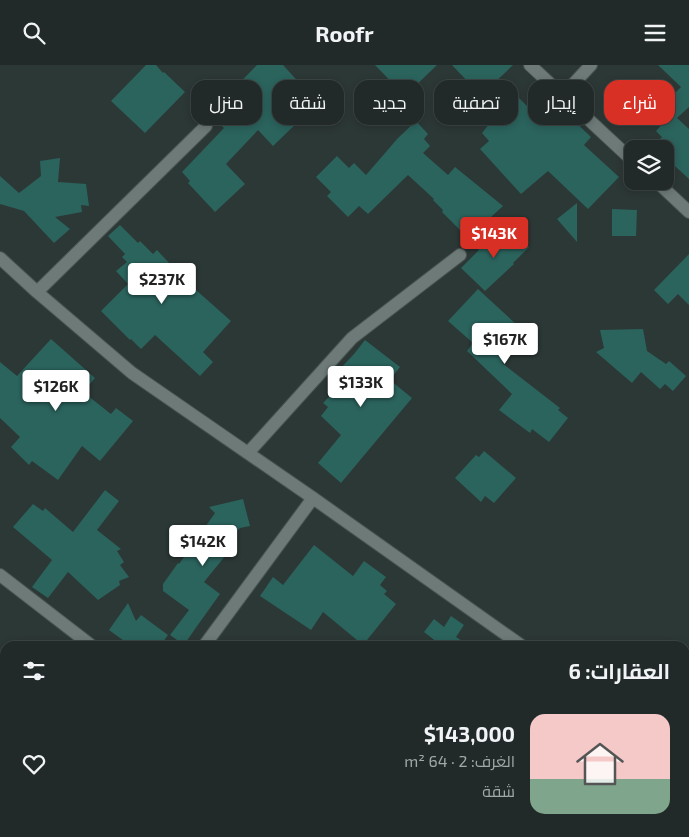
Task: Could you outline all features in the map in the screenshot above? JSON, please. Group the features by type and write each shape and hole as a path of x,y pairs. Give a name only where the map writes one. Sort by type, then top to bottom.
{"street":[{"path":"530,65 546,80"},
{"path":"577,80 591,65"},
{"path":"594,124 624,152"},
{"path":"37,292 206,127"},
{"path":"666,190 689,212"},
{"path":"248,453 352,338 460,255"},
{"path":"0,258 132,373 515,641"},
{"path":"208,641 313,498"},
{"path":"0,575 86,641"}],"building":[{"path":"146,65 156,65 185,92 145,133 111,101"},
{"path":"257,65 283,65 297,80 272,80 272,125 295,125 273,146 258,130 226,164 245,184 215,212 188,183 190,181 182,172 224,128 221,125 262,125 262,80 242,80"},
{"path":"375,65 437,65 422,80 390,80"},
{"path":"452,65 513,65 497,80 466,80"},
{"path":"658,65 689,65 689,107 677,118 689,129 689,179 674,165 674,140 659,140 662,137 656,131 662,125 675,125 675,93 681,87"},
{"path":"518,97 528,107 528,125 578,125 591,137 584,145 619,177 588,209 548,171 521,194 480,149 489,141 482,133 488,125 518,125"},
{"path":"412,125 420,125 428,134 424,139 430,146 423,153 448,175 455,167 503,206 468,238 442,212 443,210 434,199 408,175 368,214 359,206 348,217 327,196 331,192 316,177 337,156 349,168 354,163 366,175"},
{"path":"60,158 58,182 86,184 89,206 81,205 82,212 55,217 70,229 54,243 24,211 0,204 0,176 19,193 41,176 40,161"},
{"path":"577,203 577,242 557,219"},
{"path":"612,209 637,210 636,236 612,236"},
{"path":"120,225 138,243 140,241 153,254 157,250 187,282 231,321 203,352 213,362 200,376 155,335 141,349 101,311 128,284 116,271 127,262 122,257 125,254 108,236"},
{"path":"515,233 529,247 485,291 461,268 479,250 473,244"},
{"path":"689,254 689,305 678,294 668,304 654,290"},
{"path":"478,289 518,326 505,341 508,343 499,353 505,359 502,363 560,408 558,410 568,418 549,442 532,429 530,433 499,410 512,394 467,351 473,343 448,321"},
{"path":"643,329 647,351 666,364 669,361 686,376 673,391 665,384 660,389 641,372 632,383 596,352 604,348 600,330"},
{"path":"51,339 95,378 83,392 111,414 116,408 133,421 100,461 82,446 58,480 32,461 29,465 11,447 20,437 0,418 0,362 17,376"},
{"path":"365,340 400,367 390,380 412,398 341,483 318,463 341,435 321,416 328,407 323,403 339,387 334,383 342,375 338,371"},
{"path":"484,451 516,478 494,503 485,496 481,502 455,478 476,455 479,457"},
{"path":"105,490 119,501 97,530 121,549 117,551 124,562 120,565 129,577 119,581 120,585 98,600 68,572 48,598 32,587 52,560 13,527 33,504 43,511 45,508 73,532"},
{"path":"243,499 250,526 240,528 229,538 226,555 204,582 220,594 187,641 178,641 170,635 189,610 163,591 163,584 215,513 209,507"},
{"path":"314,545 353,576 364,561 386,577 380,585 387,591 384,594 396,604 366,641 358,641 323,612 311,630 260,596 273,577 283,585"},
{"path":"128,603 136,621 141,615 168,635 164,641 124,641 109,630"},
{"path":"451,616 464,625 456,637 462,641 436,641 424,632 434,619 444,627"}]}
